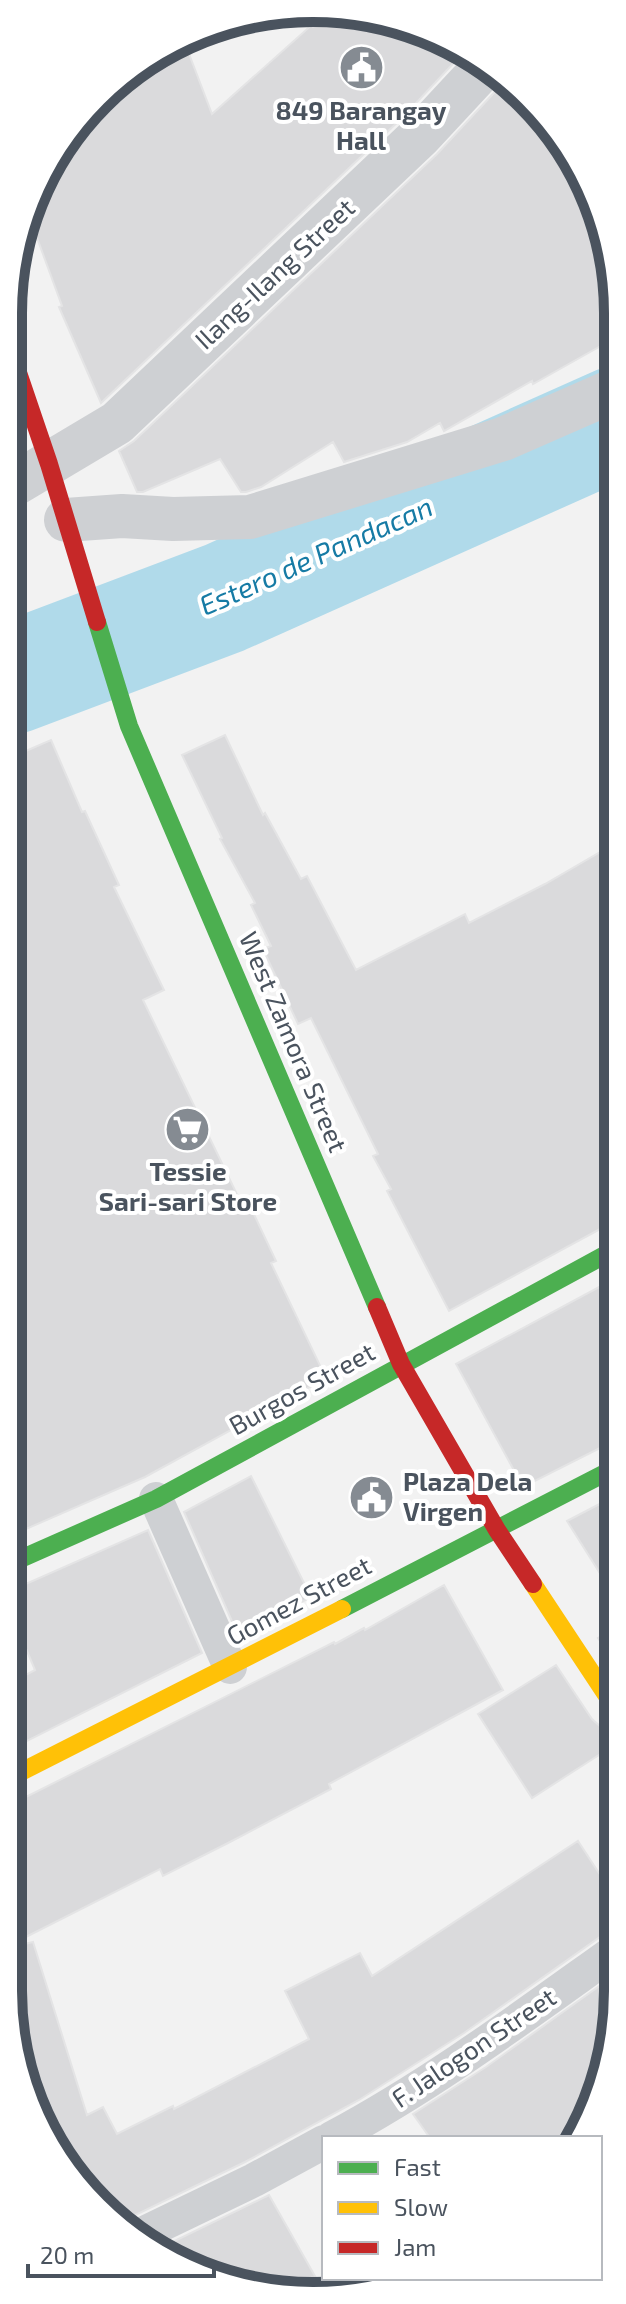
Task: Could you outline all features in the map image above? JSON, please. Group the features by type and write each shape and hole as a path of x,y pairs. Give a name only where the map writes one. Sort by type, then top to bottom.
{"street":[{"name":"Ilang-Ilang Street","path":"31,474 117,423 420,136 478,73"},
{"path":"70,532 122,516 173,519 250,517 503,439 604,395"},
{"name":"West Zamora Street","path":"22,416 31,474 70,532 129,726 401,1364 497,1530 604,1691"},
{"name":"Burgos Street","path":"22,1558 156,1499 604,1255"},
{"name":"Gomez Street","path":"22,1771 604,1474"}],"lane":[{"path":"156,1499 230,1667"},
{"name":"F. Jalogon Street","path":"336,2136 375,2115 479,2047 604,1959"},
{"path":"148,2231 322,2143"}],"building":[{"path":"315,22 351,24 407,37 456,60 402,118 101,403 59,307 62,306 34,230 37,219 61,167 82,136 107,107 151,71 188,50 212,114"},
{"path":"498,88 532,121 565,168 589,219 602,275 604,344 444,431 440,423 407,442 344,462 333,442 261,487 246,492 241,492 220,459 137,492 119,451 134,441 437,154"},
{"path":"225,735 263,815 265,813 301,879 307,876 356,970 465,914 469,923 604,850 604,1228 449,1311 387,1191 391,1189 373,1156 378,1154 311,1018 298,1024 263,949 271,946 251,905 255,903 220,839 182,755"},
{"path":"51,740 82,812 85,811 119,885 114,887 164,990 143,1000 245,1211 251,1208 276,1261 271,1263 326,1378 145,1477 22,1531 22,753"},
{"path":"604,1284 604,1446 523,1487 456,1364"},
{"path":"251,1476 311,1597 238,1635 184,1512"},
{"path":"604,1502 604,1580 567,1521"},
{"path":"148,1530 202,1653 22,1743 22,1677 35,1670 22,1639 22,1586"},
{"path":"444,1585 503,1690 329,1784 331,1789 228,1843 163,1876 160,1869 22,1939 22,1799 334,1642 365,1630"},
{"path":"556,1665 592,1719 604,1728 604,1752 532,1798 478,1714"},
{"path":"578,1841 604,1881 604,1936 464,2033 359,2100 245,2162 130,2218 94,2183 71,2153 37,2085 24,2029 22,1945 33,1942 87,2115 103,2107 117,2134 173,2106 174,2109 309,2039 285,1991 360,1953 372,1976"},
{"path":"604,1983 602,2029 594,2066 582,2102 565,2136 429,2136 413,2114 486,2067"},
{"path":"269,2195 318,2282 275,2280 238,2272 219,2267 169,2244"}],"waterway":[{"name":"Estero de Pandacan","path":"22,674 224,598 604,428"}],"traffic: fast":[{"path":"97,622 129,726 377,1307"},
{"path":"22,1558 156,1499 604,1255"},
{"path":"342,1609 604,1474"}],"traffic: slow":[{"path":"533,1584 604,1691"},
{"path":"22,1771 342,1609"}],"traffic: jam":[{"path":"22,384 97,622"},
{"path":"377,1307 401,1364 497,1530 533,1584"}],"place":[{"name":"849 Barangay Hall","path":"361,68"},
{"name":"Tessie Sari-sari Store","path":"188,1129"},
{"name":"Plaza Dela Virgen","path":"372,1497"}]}
